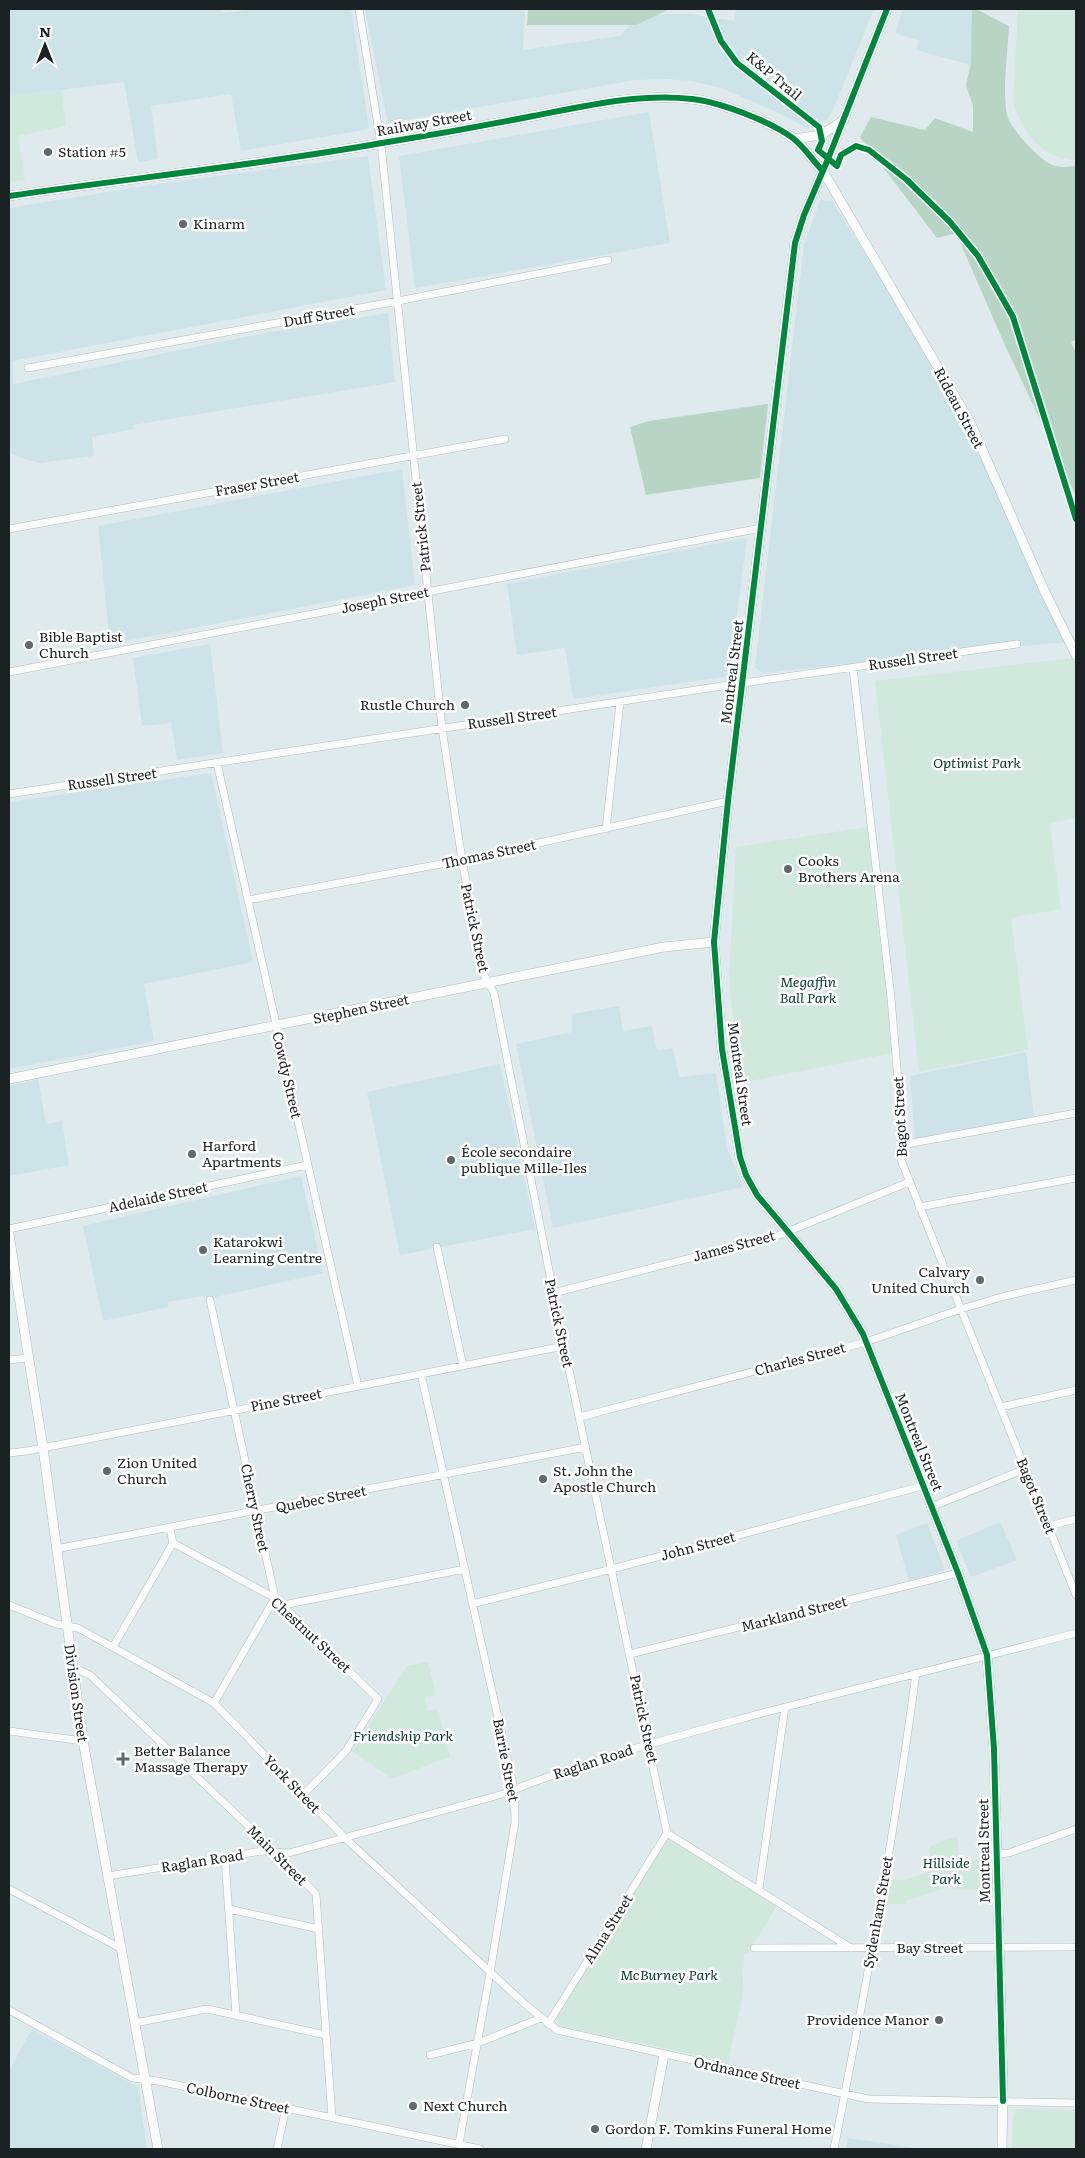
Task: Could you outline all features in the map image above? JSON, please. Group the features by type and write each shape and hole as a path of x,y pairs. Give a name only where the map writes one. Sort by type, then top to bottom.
{"main road":[{"name":"Montreal Street","path":"887,9 844,120 804,215 795,243 728,801 714,942 722,1048 740,1157 746,1175 757,1195 836,1289 855,1318 922,1486 932,1506 987,1654 994,1749 1003,2101 1002,2149"},
{"name":"Railway Street","path":"9,196 132,178 263,163 381,144 614,101 665,96 695,99 723,106 752,117 794,140 823,171"},
{"path":"794,140 821,135 844,120"},
{"name":"Rideau Street","path":"823,171 971,424 1044,590 1076,655"},
{"name":"Stephen Street","path":"9,1079 664,947 714,942"},
{"name":"Division Street","path":"9,1234 29,1358 67,1626 71,1667 83,1741 158,2149"},
{"path":"646,2149 664,2055"}],"street":[{"name":"Patrick Street","path":"359,9 381,144 442,728 462,860 483,973 494,993 553,1293 667,1833"},
{"name":"Duff Street","path":"28,368 398,301 608,260"},
{"name":"Fraser Street","path":"9,529 505,439"},
{"name":"Joseph Street","path":"9,672 761,528"},
{"name":"Russell Street","path":"9,794 743,683 1016,644"},
{"name":"Bagot Street","path":"853,668 891,998 902,1126 901,1160 1076,1595"},
{"path":"606,829 620,702"},
{"name":"Cowdy Street","path":"217,763 358,1386"},
{"name":"Thomas Street","path":"248,900 462,860 728,801"},
{"path":"901,1145 1076,1114"},
{"name":"Adelaide Street","path":"9,1229 307,1165"},
{"path":"919,1207 1076,1178"},
{"name":"James Street","path":"553,1293 787,1232 909,1182"},
{"path":"437,1247 463,1366"},
{"name":"Charles Street","path":"580,1417 866,1342 1005,1296 1076,1280"},
{"name":"Cherry Street","path":"210,1300 275,1598"},
{"name":"Pine Street","path":"9,1453 564,1346"},
{"path":"9,1360 29,1358"},
{"name":"Barrie Street","path":"421,1374 514,1790 515,1822 478,2043 458,2147"},
{"path":"1001,1407 1076,1390"},
{"name":"Quebec Street","path":"56,1549 170,1529 586,1447"},
{"path":"932,1506 1025,1469"},
{"name":"John Street","path":"472,1604 612,1569 922,1486"},
{"path":"1049,1526 1076,1519"},
{"path":"113,1647 173,1543 170,1529"},
{"name":"Chestnut Street","path":"173,1543 275,1598 378,1699 346,1751 302,1795"},
{"path":"283,1605 465,1569"},
{"name":"Markland Street","path":"630,1654 958,1573"},
{"path":"214,1703 275,1598"},
{"name":"York Street","path":"9,1605 56,1624 78,1628 214,1703 345,1838 541,2018"},
{"name":"Raglan Road","path":"108,1876 262,1851 289,1854 514,1790 649,1744 987,1654 1076,1633"},
{"name":"Main Street","path":"71,1667 90,1675 275,1852 316,1894 332,2117"},
{"name":"Sydenham Street","path":"834,2149 904,1765 916,1673"},
{"path":"759,1889 784,1707"},
{"path":"9,1731 83,1741"},
{"path":"997,1854 1008,1853 1076,1830"},
{"path":"667,1833 851,1948"},
{"name":"Alma Street","path":"548,2024 667,1833"},
{"path":"225,1858 236,2015"},
{"path":"9,1889 120,1948"},
{"path":"229,1909 319,1929"},
{"name":"Bay Street","path":"754,1948 1076,1947"},
{"path":"135,2022 207,2009 326,2035"},
{"name":"Colborne Street","path":"9,2010 132,2078 332,2117 458,2147 480,2149"},
{"path":"430,2055 478,2043 541,2018"},
{"name":"Ordnance Street","path":"541,2018 548,2024 567,2033 868,2098 1076,2103"},
{"path":"277,2149 286,2108"}],"shaded area":[{"path":"9,9 220,9 221,13 258,9 351,9 369,129 241,151 231,94 151,106 158,159 138,162 124,82 9,96"},
{"path":"365,9 525,9 523,50 620,36 639,15 690,14 734,21 736,9 874,9 833,110 826,120 808,129 785,116 722,88 691,81 667,79 636,80 388,123"},
{"path":"903,9 971,9 980,11 978,67 916,50 919,41 895,33"},
{"path":"649,112 670,243 415,288 399,156"},
{"path":"368,156 386,290 12,361 13,384 260,334 388,313 395,382 133,425 133,429 92,437 94,456 40,463 21,458 9,452 9,208 158,184"},
{"path":"820,200 832,201 918,338 975,444 1066,642 763,673 755,667 804,245"},
{"path":"402,469 415,585 110,644 98,526"},
{"path":"747,538 729,676 573,699 565,648 517,655 507,584"},
{"path":"210,644 223,753 177,760 171,723 142,726 133,658"},
{"path":"211,773 253,962 144,984 154,1041 9,1069 9,802"},
{"path":"619,1006 623,1031 652,1026 657,1050 673,1048 679,1077 716,1073 727,1149 744,1187 553,1228 516,1044 572,1032 572,1014"},
{"path":"1026,1052 1034,1117 915,1139 910,1076"},
{"name":"École secondaire publique Mille-Iles","path":"500,1064 535,1229 400,1255 367,1092"},
{"path":"38,1079 46,1124 62,1121 69,1165 9,1176 9,1086"},
{"name":"Katarokwi Learning Centre","path":"301,1176 323,1273 206,1299 204,1296 168,1302 168,1307 103,1321 83,1226"},
{"path":"1000,1522 1017,1560 971,1577 956,1541"},
{"path":"927,1523 945,1570 909,1581 896,1535"},
{"path":"32,2029 138,2087 147,2149 9,2149 9,2071"},
{"path":"848,2138 922,2149 846,2149"}],"green space":[{"path":"528,9 670,9 636,25 527,25"},
{"path":"972,9 980,11 1009,26 1005,94 1009,121 1031,149 1050,164 1059,167 1076,166 1076,339 1071,342 1076,354 1076,496 1004,343 956,233 937,238 860,137 871,117 925,130 935,118 973,132 973,106 966,85 971,63"},
{"path":"1018,9 1076,9 1076,160 1053,155 1044,149 1028,134 1017,113 1013,102"},
{"path":"61,90 66,126 18,136 25,180 9,182 9,96"},
{"path":"768,404 760,478 646,495 630,427 649,421"},
{"name":"Optimist Park","path":"1073,658 1076,664 1076,818 1050,823 1061,909 1011,918 1028,1050 919,1071 875,681"},
{"name":"Megaffin Ball Park","path":"867,827 893,1053 740,1083 729,979 736,847"},
{"name":"Friendship Park","path":"428,1662 436,1695 425,1697 428,1711 438,1709 450,1757 391,1778 352,1751 407,1666"},
{"name":"Hillside Park","path":"958,1836 958,1860 990,1859 990,1889 953,1890 952,1886 906,1901 906,1904 887,1904 891,1880 905,1880 930,1871 930,1846"},
{"name":"McBurney Park","path":"667,1841 676,1843 777,1906 748,1953 744,1953 742,1999 728,2062 560,2026 557,2021 557,2015"},
{"path":"1017,2109 1076,2110 1076,2149 1012,2149 1013,2115"}],"cycle path":[{"name":"K&P Trail","path":"708,9 721,41 737,63 819,127 822,141 818,150 837,166 841,155 856,146 869,150 907,180 950,222 978,256 1013,317 1076,519"},
{"path":"887,9 804,215 795,243 728,801 714,942 722,1049 740,1157 746,1175 757,1195 836,1289 863,1334 958,1573 987,1655 994,1749 1003,2101"},
{"path":"9,196 336,151 592,105 652,98 692,99 731,108 773,126 794,139 823,171"}],"place":[{"name":"Station #5","path":"48,152"},
{"name":"Kinarm","path":"183,224"},
{"name":"Bible Baptist Church","path":"29,645"},
{"name":"Rustle Church","path":"465,705"},
{"name":"Cooks Brothers Arena","path":"788,869"},
{"name":"Harford Apartments","path":"192,1154"},
{"name":"École secondaire publique Mille-Iles","path":"451,1160"},
{"name":"Katarokwi Learning Centre","path":"203,1250"},
{"name":"Calvary United Church","path":"980,1280"},
{"name":"Zion United Church","path":"107,1471"},
{"name":"St. John the Apostle Church","path":"543,1479"},
{"name":"Better Balance Massage Therapy","path":"123,1759"},
{"name":"Providence Manor","path":"939,2020"},
{"name":"Next Church","path":"413,2106"},
{"name":"Gordon F. Tomkins Funeral Home","path":"595,2129"}]}
